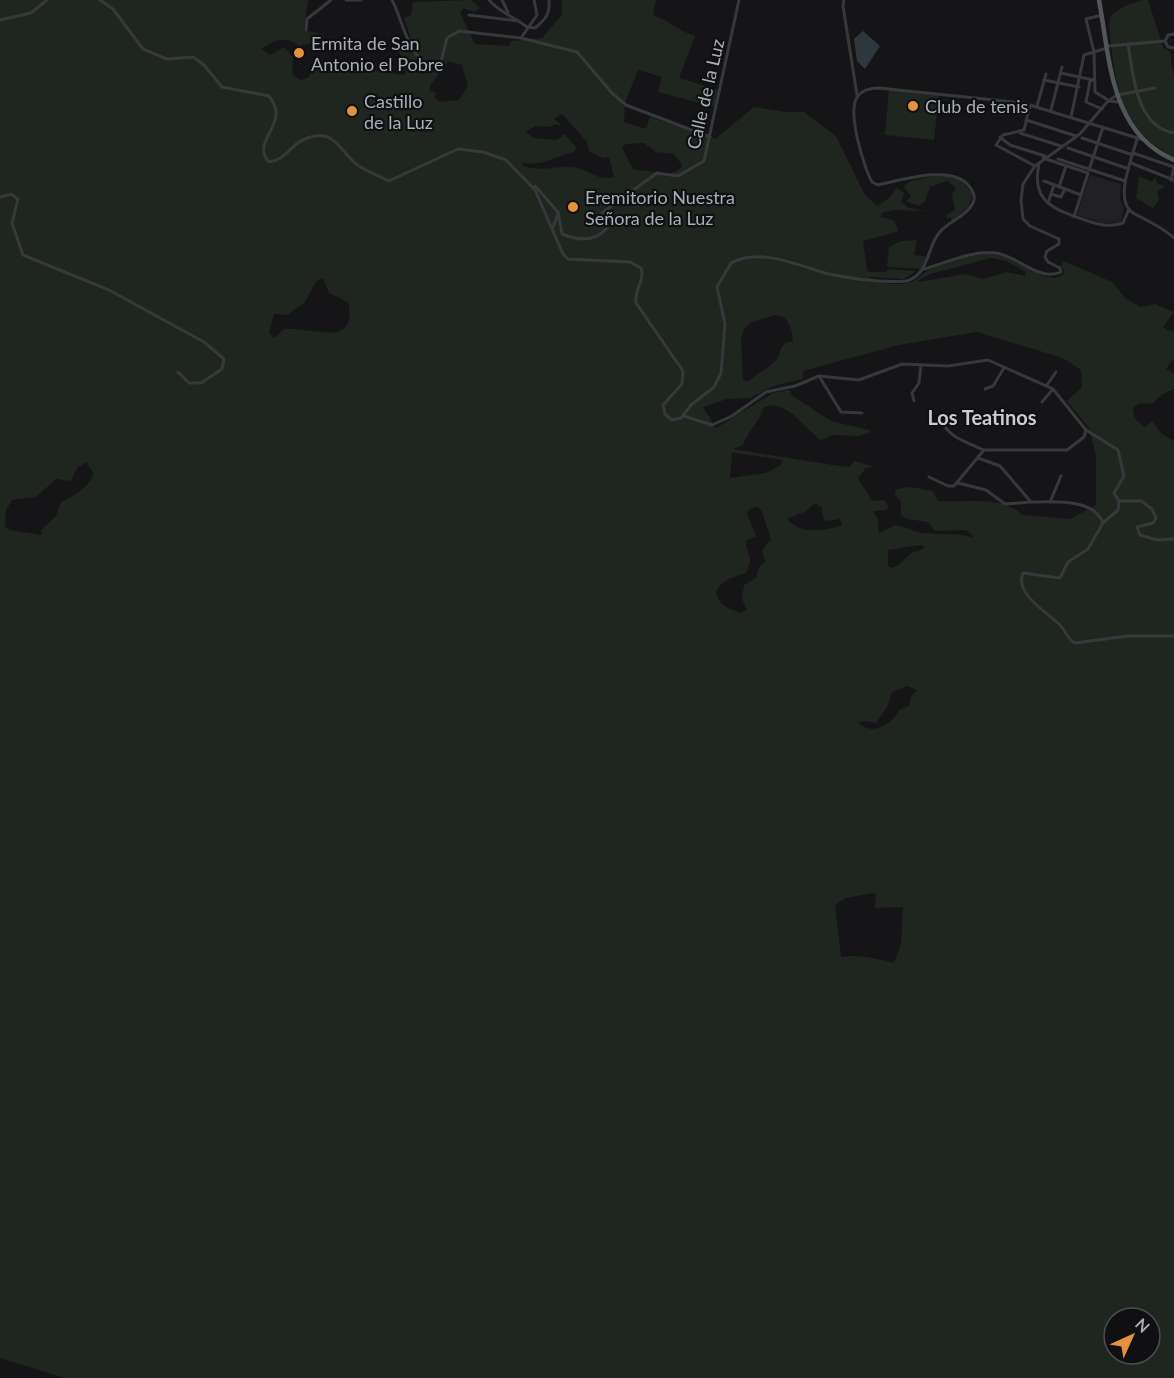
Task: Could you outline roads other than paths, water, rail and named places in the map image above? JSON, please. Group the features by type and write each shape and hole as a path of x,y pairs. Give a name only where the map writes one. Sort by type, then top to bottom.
{"main road":[{"path":"1099,0 1118,102 1138,136 1174,160"}],"street":[{"path":"0,20 31,13 47,0"},
{"name":"Calle de la Luz","path":"100,0 113,9 143,49 162,58 196,58 222,87 269,96 275,107 275,123 261,148 262,155 269,162 282,159 302,140 324,136 339,143 358,165 389,181 450,151 471,149 506,160 558,212 562,234 575,238 598,238 608,226 601,218 602,213 657,173 678,176 704,161 739,0"},
{"path":"306,30 307,19 331,0"},
{"path":"346,0 361,0"},
{"path":"392,0 418,58 429,66 439,65 447,38 459,31 521,38 577,52 612,93 626,105 710,137"},
{"path":"489,0 499,11 508,13 527,27 535,28 545,20 550,11 549,0"},
{"path":"502,0 508,13"},
{"path":"521,38 537,15 534,0"},
{"path":"844,0 857,97 854,111 861,151 872,182 881,185 896,180 949,174 960,177 972,190 974,198 971,206 936,236 924,269"},
{"path":"469,15 519,21"},
{"path":"1102,15 1086,19 1094,52 1093,80 1097,95 1118,102"},
{"path":"1165,41 1168,35 1174,34"},
{"path":"1071,117 1084,55 1108,47 1165,41"},
{"path":"1165,41 1168,47 1174,49"},
{"path":"1128,44 1136,91 1155,123 1174,133"},
{"path":"1051,110 1062,67"},
{"path":"1037,106 1046,74"},
{"path":"1061,74 1093,80"},
{"path":"1044,80 1079,87"},
{"path":"1093,80 1090,81 1086,102 1102,109"},
{"path":"857,97 864,91 876,88 1030,105 1138,136 1123,197 1129,209 1158,224 1174,238"},
{"path":"531,183 568,259 630,262 641,268 642,278 635,296 636,303 676,358 684,374 682,384 664,403 663,410 672,420 684,416 691,405 714,387 721,373 725,324 717,287 731,263 755,256 796,263 831,274 910,281 924,269 990,252 1011,257 1039,272 1053,274 1061,272 1060,268 1048,262 1045,257 1047,251 1059,244 1059,239 1030,226 1022,216 1022,190 1032,170 1045,157 1077,137 1117,94 1155,88"},
{"path":"1030,105 1024,130 1000,137 996,145 1035,166"},
{"path":"1026,120 1077,137"},
{"path":"1089,170 1103,127"},
{"path":"1019,132 1061,146"},
{"path":"1000,137 1010,145 1088,173 1074,217"},
{"path":"1082,138 1174,167 1173,180 1131,163"},
{"path":"1068,148 1130,169"},
{"path":"1162,153 1165,165"},
{"path":"1058,159 1125,182"},
{"path":"1039,162 1038,186 1047,204 1074,217 1102,226 1125,222 1129,209"},
{"path":"1059,187 1066,166"},
{"path":"1044,181 1081,195"},
{"path":"1047,204 1054,185"},
{"path":"1051,194 1061,197 1065,189"},
{"path":"0,197 11,194 18,199 12,223 23,255 134,303 210,346 224,359 222,369 201,383 189,383 178,372"},
{"path":"552,229 558,212"},
{"path":"684,416 704,424 720,423 766,392 795,386 819,376 859,380 891,366 921,364 948,366 988,360 1047,385 1053,389 1086,430 1120,453 1123,479 1114,494 1119,501 1117,513 1103,523 1093,543 1068,562 1061,577 1053,578 1023,573 1020,580 1025,591 1075,643 1128,636 1174,636"},
{"path":"914,401 912,393 919,383 921,364"},
{"path":"985,388 993,386 1004,368"},
{"path":"1047,385 1056,372"},
{"path":"819,376 840,412 862,413"},
{"path":"1042,402 1053,389"},
{"path":"943,421 944,426 951,433 984,450 1067,450 1084,436 1086,430"},
{"path":"958,483 984,450"},
{"path":"978,459 999,466 1031,502"},
{"path":"1050,502 1061,476"},
{"path":"929,477 948,486 958,483 986,490 1005,504 1050,502 1091,508 1098,512 1103,523"},
{"path":"1119,501 1141,501 1155,513 1154,523 1137,527 1140,535 1156,540 1174,539"}],"place":[{"name":"Ermita de San Antonio el Pobre","path":"299,53"},
{"name":"Club de tenis","path":"913,106"},
{"name":"Castillo de la Luz","path":"352,111"},
{"name":"Eremitorio Nuestra Señora de la Luz","path":"573,207"}],"district":[{"name":"Los Teatinos","path":"982,417"}]}
